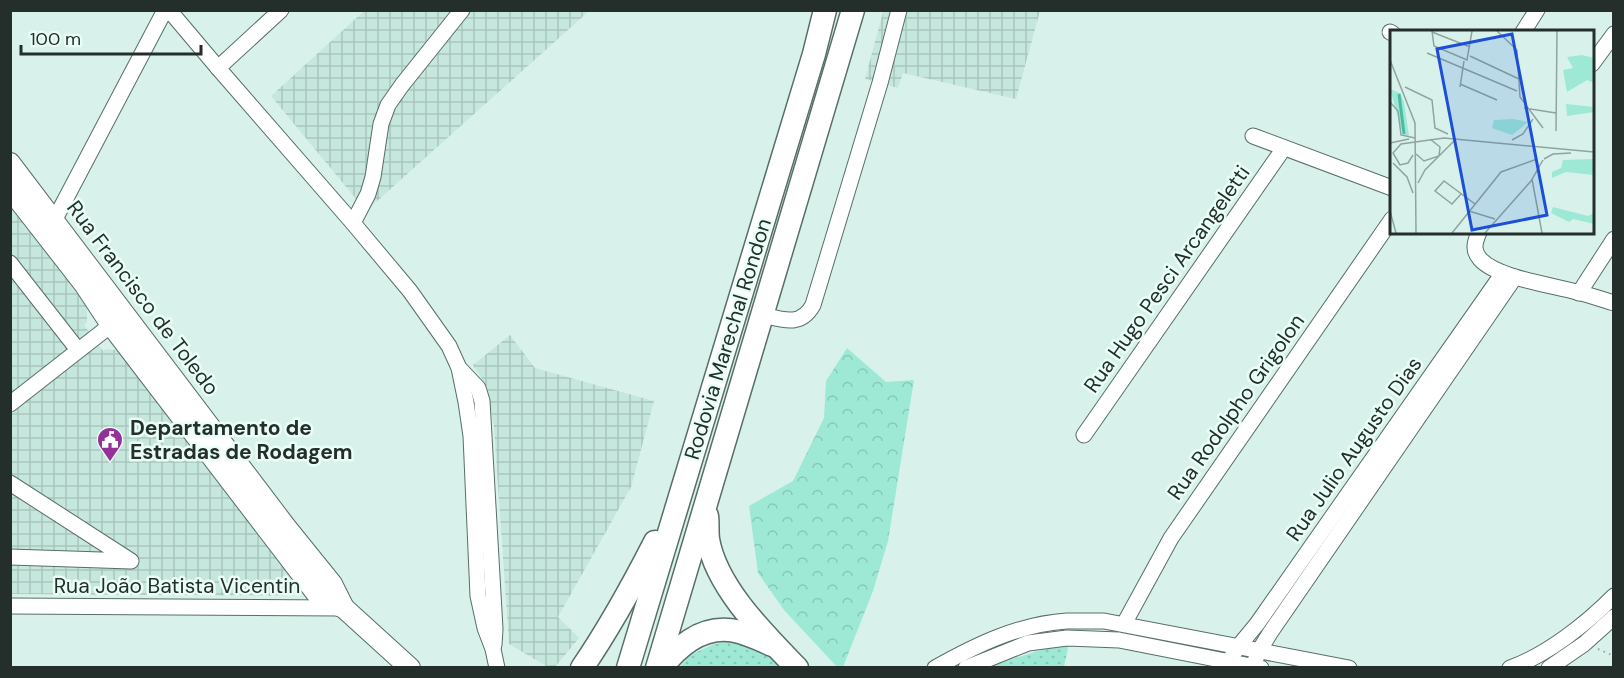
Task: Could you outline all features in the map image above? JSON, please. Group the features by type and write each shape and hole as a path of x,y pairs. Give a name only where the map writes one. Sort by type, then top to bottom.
{"highway":[{"path":"814,10 814,54"},
{"name":"Rodovia Marechal Rondon","path":"628,668 814,54 825,10"},
{"name":"Rodovia Marechal Rondon","path":"659,668 707,499 854,10"},
{"path":"582,668 631,588 680,495"},
{"path":"707,499 708,539 716,563 727,584 742,607 796,668"},
{"path":"659,668 681,646 709,632 728,630 745,634 777,648"}],"main road":[{"name":"Rua Francisco de Toledo","path":"10,163 286,527 332,584 344,608"},
{"name":"Rua Francisco de Toledo","path":"10,189 319,597 344,608"},
{"path":"344,608 410,668"}],"street":[{"path":"54,221 167,10 353,223 432,321 449,346 459,368 478,388 482,401 483,538 498,668"},
{"path":"218,68 281,10"},
{"path":"353,223 368,194 373,177 381,124 388,105 462,10"},
{"path":"762,315 784,320 802,318 809,314 880,83 899,10"},
{"path":"1524,30 1537,10"},
{"path":"1594,63 1614,34"},
{"path":"1252,135 1390,187"},
{"name":"Rua Hugo Pesci Arcangeletti","path":"1084,435 1284,148"},
{"name":"Rua Rodolpho Grigolon","path":"1124,624 1172,538 1390,222"},
{"path":"1478,234 1474,246 1480,259 1509,275 1614,303"},
{"path":"1579,292 1614,238"},
{"path":"10,263 78,350"},
{"name":"Rua Julio Augusto Dias","path":"1228,661 1509,275"},
{"name":"Rua Julio Augusto Dias","path":"1257,667 1259,651 1509,275"},
{"path":"13,397 111,325"},
{"path":"10,483 131,561 10,557"},
{"path":"1510,668 1555,644 1580,626 1614,596"},
{"name":"Rua João Batista Vicentin","path":"10,606 344,608"},
{"path":"1549,668 1584,644 1614,617"},
{"path":"935,668 967,650 1029,627 1065,621 1104,621 1349,668"},
{"path":"967,650 966,668 1028,643 1067,638 1119,639 1257,667"}],"shaded area":[{"path":"364,11 589,11 366,211 271,96"},
{"path":"880,11 1040,11 1016,99 903,73 898,88 865,79 883,12"},
{"name":"Departamento de Estradas de Rodagem","path":"10,203 87,303 87,322 84,325 103,351 106,349 126,351 293,574 296,583 292,592 287,596 11,594"},
{"path":"510,335 535,368 654,401 631,487 558,617 579,638 555,667 548,667 509,644 494,428 487,387 473,365"}],"green space":[{"path":"847,348 886,382 914,380 888,541 873,591 843,667 838,668 784,610 758,573 749,506 793,481 824,418 826,381"},
{"path":"734,640 774,659 778,667 679,668 690,655 714,644"},
{"path":"1069,643 1064,667 985,668 1053,646"}],"place":[{"name":"Departamento de Estradas de Rodagem","path":"110,463"}]}
